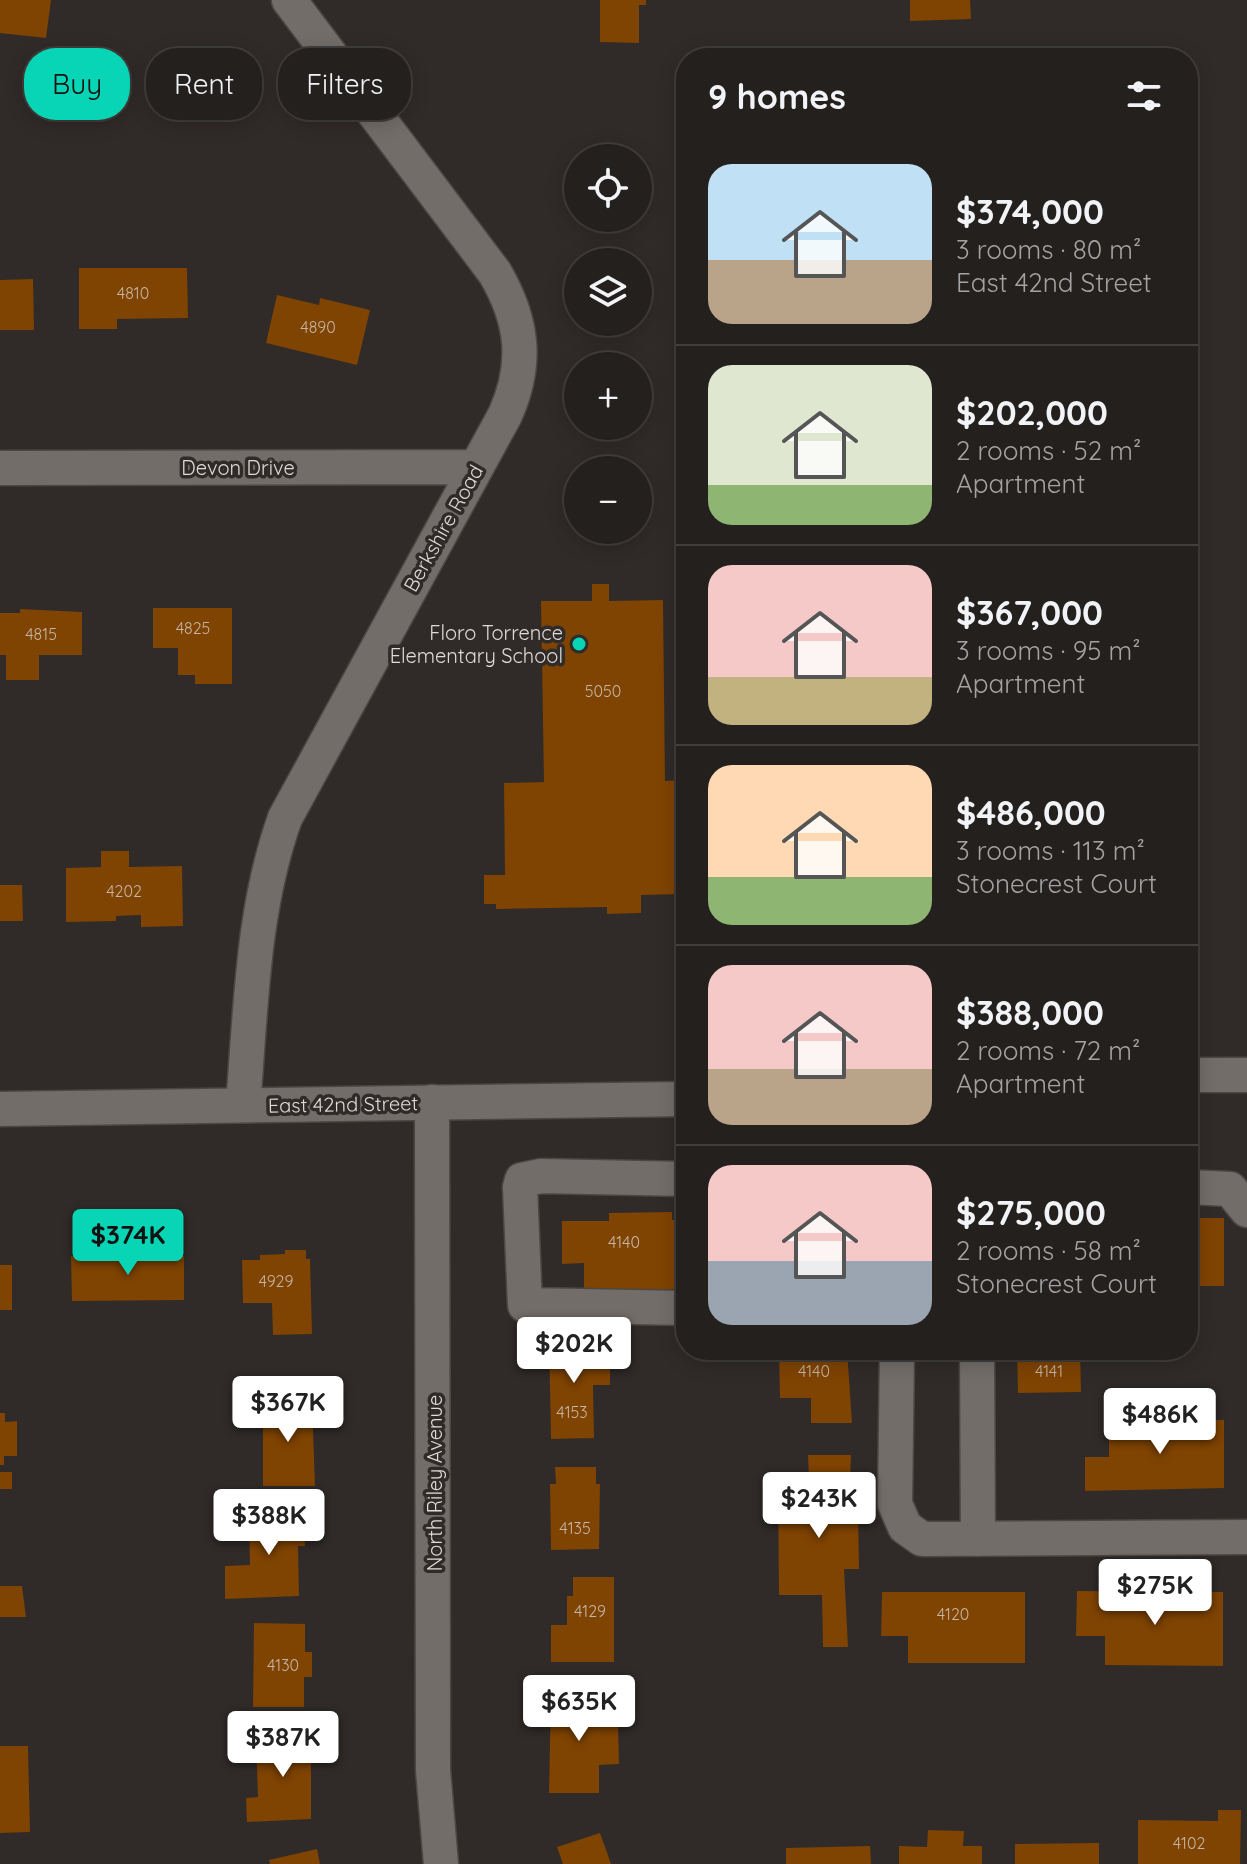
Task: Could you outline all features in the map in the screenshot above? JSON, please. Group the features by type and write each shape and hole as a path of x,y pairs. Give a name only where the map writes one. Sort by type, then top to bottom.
{"street":[{"name":"Berkshire Road","path":"243,1105 261,910 272,857 285,818 505,415 519,374 519,328 510,300 495,273 289,0"},
{"name":"Devon Drive","path":"0,468 476,467"},
{"path":"1198,1075 1247,1075"},
{"name":"East 42nd Street","path":"0,1109 676,1099"},
{"name":"North Riley Avenue","path":"432,1102 433,1770 441,1864"},
{"path":"676,1179 541,1176 528,1177 520,1187 525,1305 676,1308"},
{"path":"1198,1187 1230,1189 1247,1210"},
{"path":"897,1360 895,1500 900,1520 922,1539 1247,1537"},
{"path":"977,1360 978,1539"}],"building":[{"path":"0,0 51,0 46,38 0,33"},
{"path":"600,0 646,0 646,5 639,5 639,43 600,42"},
{"path":"910,0 970,0 971,19 910,21"},
{"path":"79,268 187,268 188,318 117,319 117,329 79,329"},
{"path":"33,279 34,330 0,330 0,280"},
{"path":"277,295 319,305 320,298 370,310 357,365 266,343"},
{"path":"592,584 609,584 609,601 663,600 665,781 676,780 676,894 641,895 641,913 607,914 607,907 496,909 496,904 484,904 484,875 505,875 504,783 544,782 541,601 592,601"},
{"path":"153,608 232,608 232,684 195,684 195,675 178,675 178,648 153,648"},
{"path":"20,609 82,612 82,655 39,655 39,680 6,680 6,655 0,655 0,613 20,613"},
{"path":"101,851 129,851 129,867 182,866 183,926 141,927 141,915 116,916 116,921 66,922 66,868 101,867"},
{"path":"0,885 22,885 23,921 0,921"},
{"path":"672,1212 672,1220 676,1220 676,1289 584,1290 584,1263 562,1264 562,1221 609,1221 609,1213"},
{"path":"1198,1218 1224,1218 1224,1286 1198,1286"},
{"path":"147,1247 147,1256 184,1256 184,1300 72,1301 71,1256 118,1256 118,1248"},
{"path":"285,1250 306,1250 306,1259 310,1259 312,1334 273,1335 272,1303 243,1303 242,1260 260,1260 260,1255 285,1254"},
{"path":"0,1265 12,1265 12,1310 0,1310"},
{"path":"595,1334 595,1361 610,1361 610,1385 593,1385 594,1438 551,1439 549,1335"},
{"path":"779,1360 848,1360 852,1423 811,1423 811,1398 780,1398"},
{"path":"1017,1360 1080,1360 1081,1392 1018,1393"},
{"path":"263,1401 312,1401 315,1486 263,1486"},
{"path":"0,1413 5,1413 5,1422 17,1421 17,1456 4,1456 4,1465 0,1465"},
{"path":"1109,1420 1224,1420 1224,1488 1085,1491 1085,1457 1109,1457"},
{"path":"808,1455 851,1455 849,1505 858,1505 859,1569 844,1569 848,1647 823,1647 822,1595 779,1595 778,1479 809,1478"},
{"path":"555,1467 596,1467 596,1484 600,1484 599,1549 551,1550 550,1484 556,1484"},
{"path":"0,1472 12,1472 12,1489 0,1489"},
{"path":"304,1510 305,1546 298,1546 299,1596 225,1599 225,1566 250,1565 249,1512"},
{"path":"573,1577 614,1577 614,1662 551,1662 551,1625 567,1625 567,1596 573,1596"},
{"path":"0,1586 22,1586 26,1617 0,1617"},
{"path":"1077,1591 1223,1592 1223,1666 1105,1665 1105,1636 1076,1636"},
{"path":"882,1592 1025,1592 1025,1663 908,1663 908,1636 881,1636"},
{"path":"254,1623 305,1624 305,1652 312,1652 312,1677 304,1677 304,1707 253,1707"},
{"path":"551,1693 599,1693 599,1724 618,1723 619,1764 599,1765 599,1793 549,1793"},
{"path":"311,1732 311,1819 247,1822 246,1798 258,1797 256,1739"},
{"path":"0,1746 28,1746 30,1832 0,1833"},
{"path":"1218,1810 1241,1810 1240,1864 1138,1864 1138,1820 1218,1821"},
{"path":"928,1830 964,1831 963,1846 982,1846 982,1864 899,1864 899,1846 927,1847"},
{"path":"600,1833 611,1864 563,1864 557,1847"},
{"path":"1099,1843 1099,1864 1015,1864 1015,1844"},
{"path":"870,1846 871,1864 786,1864 786,1848"},
{"path":"317,1849 320,1864 270,1864 269,1860"}],"place":[{"name":"Floro Torrence Elementary School","path":"579,644"}]}
